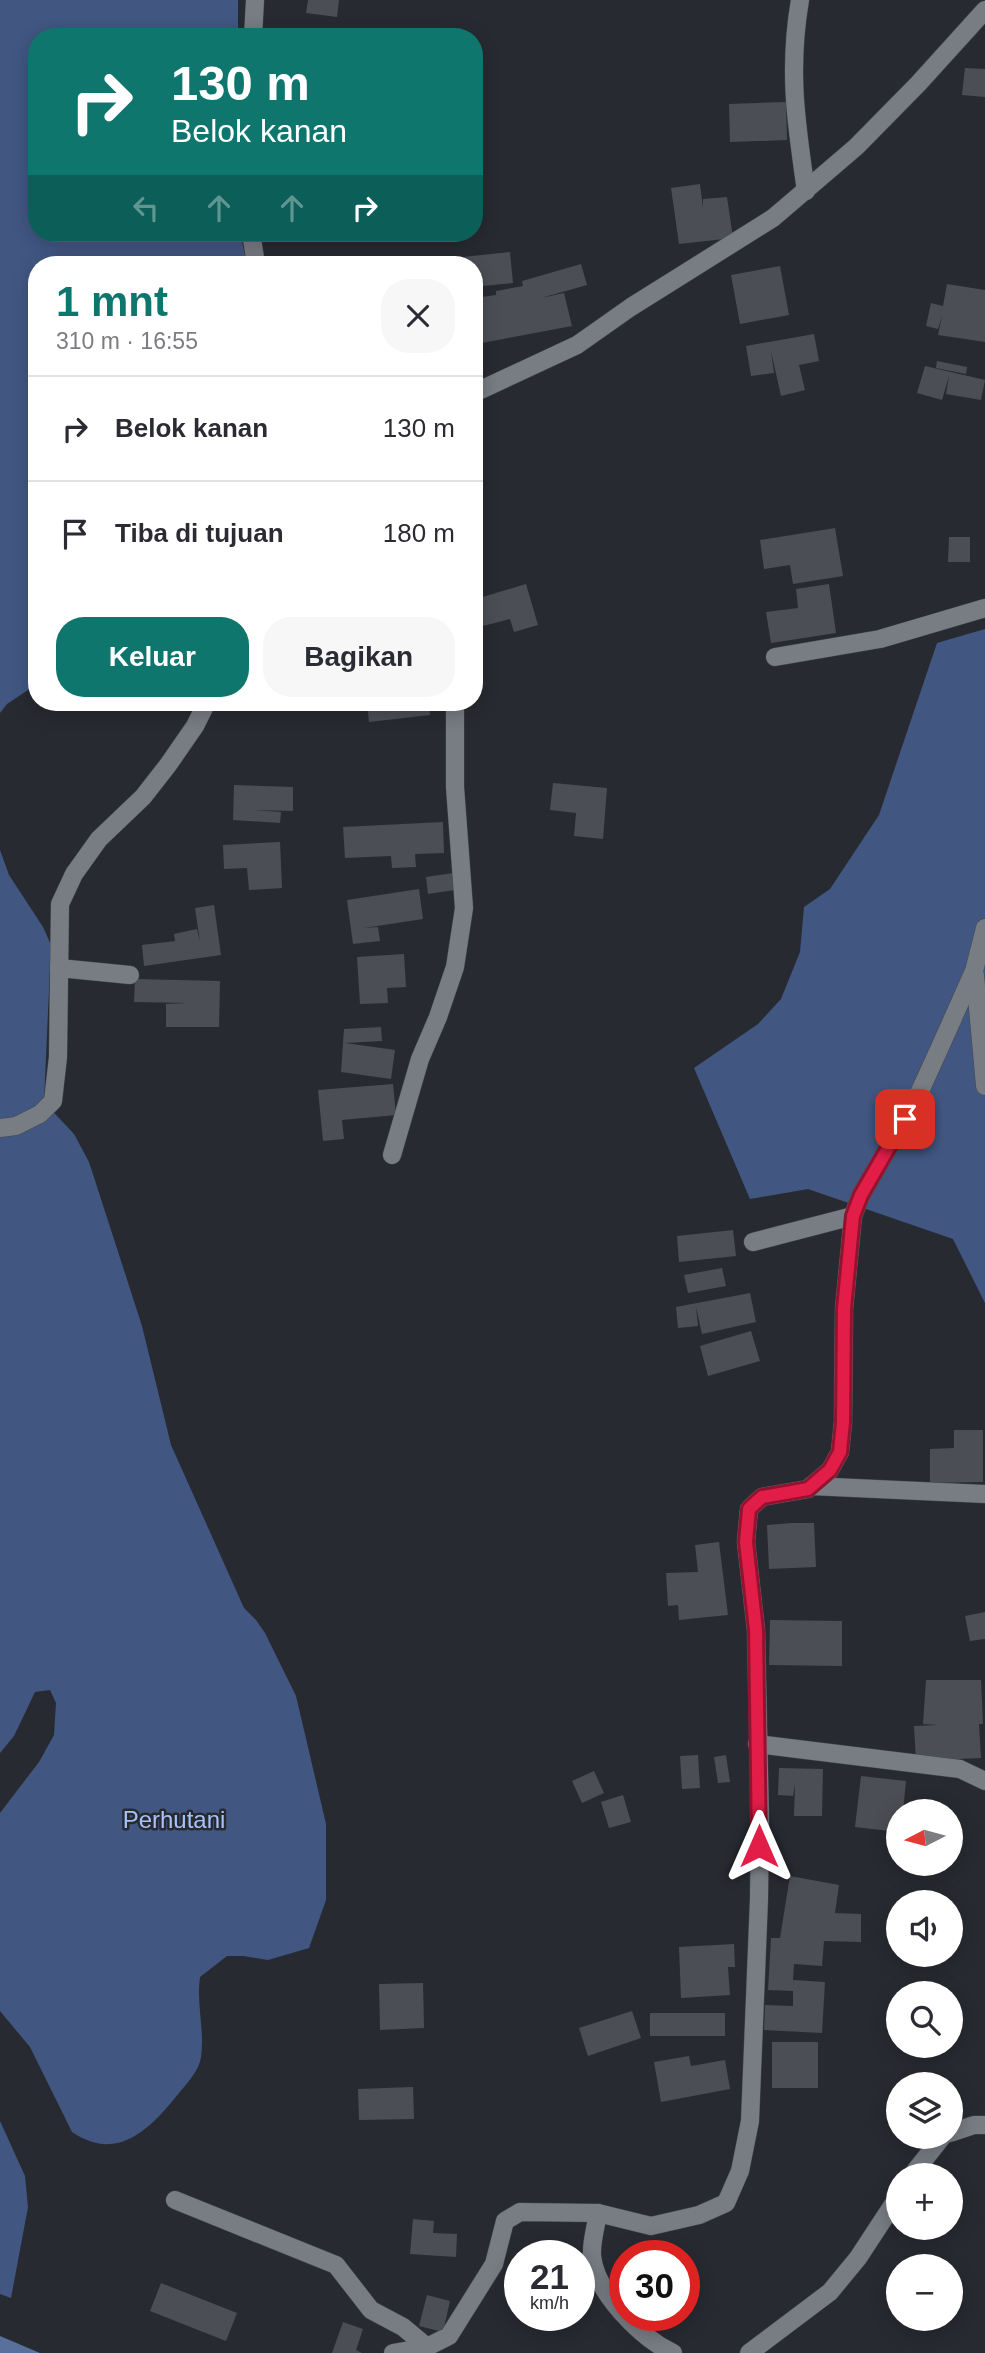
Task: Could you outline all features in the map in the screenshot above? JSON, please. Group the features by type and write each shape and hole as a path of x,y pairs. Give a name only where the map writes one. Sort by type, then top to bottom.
{"street":[{"path":"253,28 255,0"},
{"path":"800,0 793,59 794,105 806,191"},
{"path":"483,389 577,345 631,307 773,218 856,147 985,10"},
{"path":"775,657 880,639 985,608"},
{"path":"0,1128 16,1126 40,1114 53,1101 58,1057 60,904 74,874 99,839 143,797 195,726 202,711"},
{"path":"393,1155 420,1059 455,967 464,908 454,787 455,711"},
{"path":"393,2353 427,2347 449,2336 494,2264 505,2221 520,2212 598,2213 651,2226 699,2215 726,2203 740,2171 750,2121 760,1819 756,1630 746,1542 749,1509 762,1497 808,1489 830,1470 840,1452 843,1422 844,1309 853,1216 861,1195 915,1102 974,971 985,928"},
{"path":"59,968 130,975"},
{"path":"974,971 985,1086"},
{"path":"753,1242 853,1216"},
{"path":"811,1486 985,1494"},
{"path":"757,1744 960,1769 985,1781"},
{"path":"963,2129 985,2125"},
{"path":"921,2163 933,2149"},
{"path":"175,2200 336,2265 350,2279 359,2296 372,2310 402,2327 427,2347"},
{"path":"598,2213 592,2257 601,2283 647,2338 673,2353"},
{"path":"749,2353 830,2292 858,2258 886,2215"}],"green space":[{"path":"0,0 238,0 238,28 28,28 28,242 242,242 245,256 28,256 28,690 7,704 0,713"},
{"path":"985,629 985,1303 953,1239 808,1189 750,1199 694,1068 758,1024 781,999 800,952 804,907 830,889 879,815 937,643"},
{"name":"Perhutani","path":"0,850 9,875 43,927 51,945 44,1102 74,1134 89,1162 142,1326 171,1445 244,1608 265,1633 296,1696 326,1824 326,1900 309,1948 268,1960 227,1956 200,1977 200,2062 189,2081 157,2119 132,2138 118,2143 89,2141 72,2132 30,2047 0,2011 0,1813 39,1762 54,1735 56,1703 50,1690 35,1692 14,1736 0,1753"},
{"path":"0,2121 25,2176 28,2207 11,2298 0,2294"}],"shaded area":[{"path":"0,2336 40,2353 0,2353"}],"building":[{"path":"308,0 339,0 337,17 306,13"},
{"path":"965,68 985,69 985,97 962,95"},
{"path":"786,102 787,140 730,142 729,104"},
{"path":"700,184 703,208 703,199 727,197 733,238 679,244 671,188"},
{"path":"510,252 513,283 483,286 483,256 472,256"},
{"path":"581,264 587,285 541,298 564,293 572,326 483,343 483,297 496,295 496,291 523,286 522,281"},
{"path":"780,266 789,315 740,324 731,275"},
{"path":"947,284 985,290 985,342 938,335 942,316 938,329 926,326 931,303 943,306"},
{"path":"814,334 819,361 799,365 805,390 781,396 771,351 774,373 751,376 746,346"},
{"path":"937,361 967,367 966,374 936,368"},
{"path":"925,366 985,380 981,400 946,394 949,376 942,400 917,393"},
{"path":"835,528 843,576 793,584 790,565 764,569 760,540"},
{"path":"949,537 970,537 970,562 948,562"},
{"path":"526,584 538,625 514,632 510,619 483,626 483,597"},
{"path":"829,584 836,633 771,643 766,612 798,608 796,589"},
{"path":"368,711 430,711 430,715 369,722"},
{"path":"553,783 607,788 603,839 574,836 576,813 550,810"},
{"path":"234,785 293,787 293,811 254,810 281,812 280,823 233,820"},
{"path":"443,822 444,853 415,854 416,867 392,868 391,856 345,858 343,827"},
{"path":"280,842 282,888 249,890 247,868 224,869 223,845"},
{"path":"453,873 455,890 428,894 426,877"},
{"path":"419,889 423,919 364,928 378,927 380,941 353,944 347,900"},
{"path":"214,905 221,955 144,966 142,945 175,941 174,934 197,929 200,942 195,908"},
{"path":"404,954 406,987 387,988 388,1003 360,1004 357,957"},
{"path":"135,979 220,981 219,1027 166,1027 166,1004 187,1003 134,1002"},
{"path":"381,1027 382,1041 345,1043 395,1050 391,1079 341,1072 344,1029"},
{"path":"393,1084 396,1115 342,1120 344,1139 323,1141 318,1090"},
{"path":"733,1230 736,1256 679,1262 677,1236"},
{"path":"722,1268 726,1286 688,1293 684,1275"},
{"path":"750,1293 756,1322 702,1334 696,1307 698,1326 678,1328 676,1307"},
{"path":"751,1331 760,1361 708,1376 700,1346"},
{"path":"954,1430 983,1430 983,1482 930,1483 930,1449 954,1448"},
{"path":"814,1523 816,1567 769,1569 767,1525"},
{"path":"719,1542 728,1615 679,1620 678,1605 668,1606 666,1573 698,1572 695,1545"},
{"path":"985,1612 985,1639 970,1641 965,1616"},
{"path":"770,1620 842,1621 842,1666 769,1665"},
{"path":"926,1680 981,1680 981,1758 916,1761 914,1726 938,1725 923,1724"},
{"path":"698,1755 700,1788 682,1789 680,1756"},
{"path":"726,1755 730,1782 718,1783 714,1757"},
{"path":"779,1768 823,1769 822,1816 794,1816 795,1784 793,1796 778,1795"},
{"path":"594,1771 604,1793 582,1803 572,1781"},
{"path":"861,1776 906,1781 904,1799 886,1799 886,1831 855,1827"},
{"path":"623,1795 631,1822 609,1828 601,1802"},
{"path":"790,1876 839,1885 835,1913 861,1914 861,1942 824,1941 822,1966 794,1964 793,1980 825,1982 822,2033 764,2030 765,2005 793,2006 793,1991 768,1990 771,1938 780,1938"},
{"path":"734,1944 735,1967 728,1967 730,1995 681,1998 679,1947"},
{"path":"423,1983 424,2028 380,2030 379,1984"},
{"path":"632,2011 641,2038 588,2056 579,2028"},
{"path":"650,2013 725,2013 725,2036 650,2036"},
{"path":"772,2042 818,2042 818,2088 772,2088"},
{"path":"689,2056 691,2066 725,2060 730,2089 661,2102 654,2062"},
{"path":"413,2087 414,2119 359,2120 358,2089"},
{"path":"413,2219 434,2221 433,2233 457,2234 456,2257 410,2254"},
{"path":"161,2283 237,2313 226,2341 150,2311"},
{"path":"427,2295 450,2301 443,2332 419,2326"},
{"path":"343,2322 363,2329 356,2350 362,2353 332,2353"}],"route":[{"path":"759,1846 756,1630 746,1542 749,1509 762,1497 808,1489 830,1470 840,1452 843,1422 844,1309 853,1216 861,1195 905,1119"}]}
